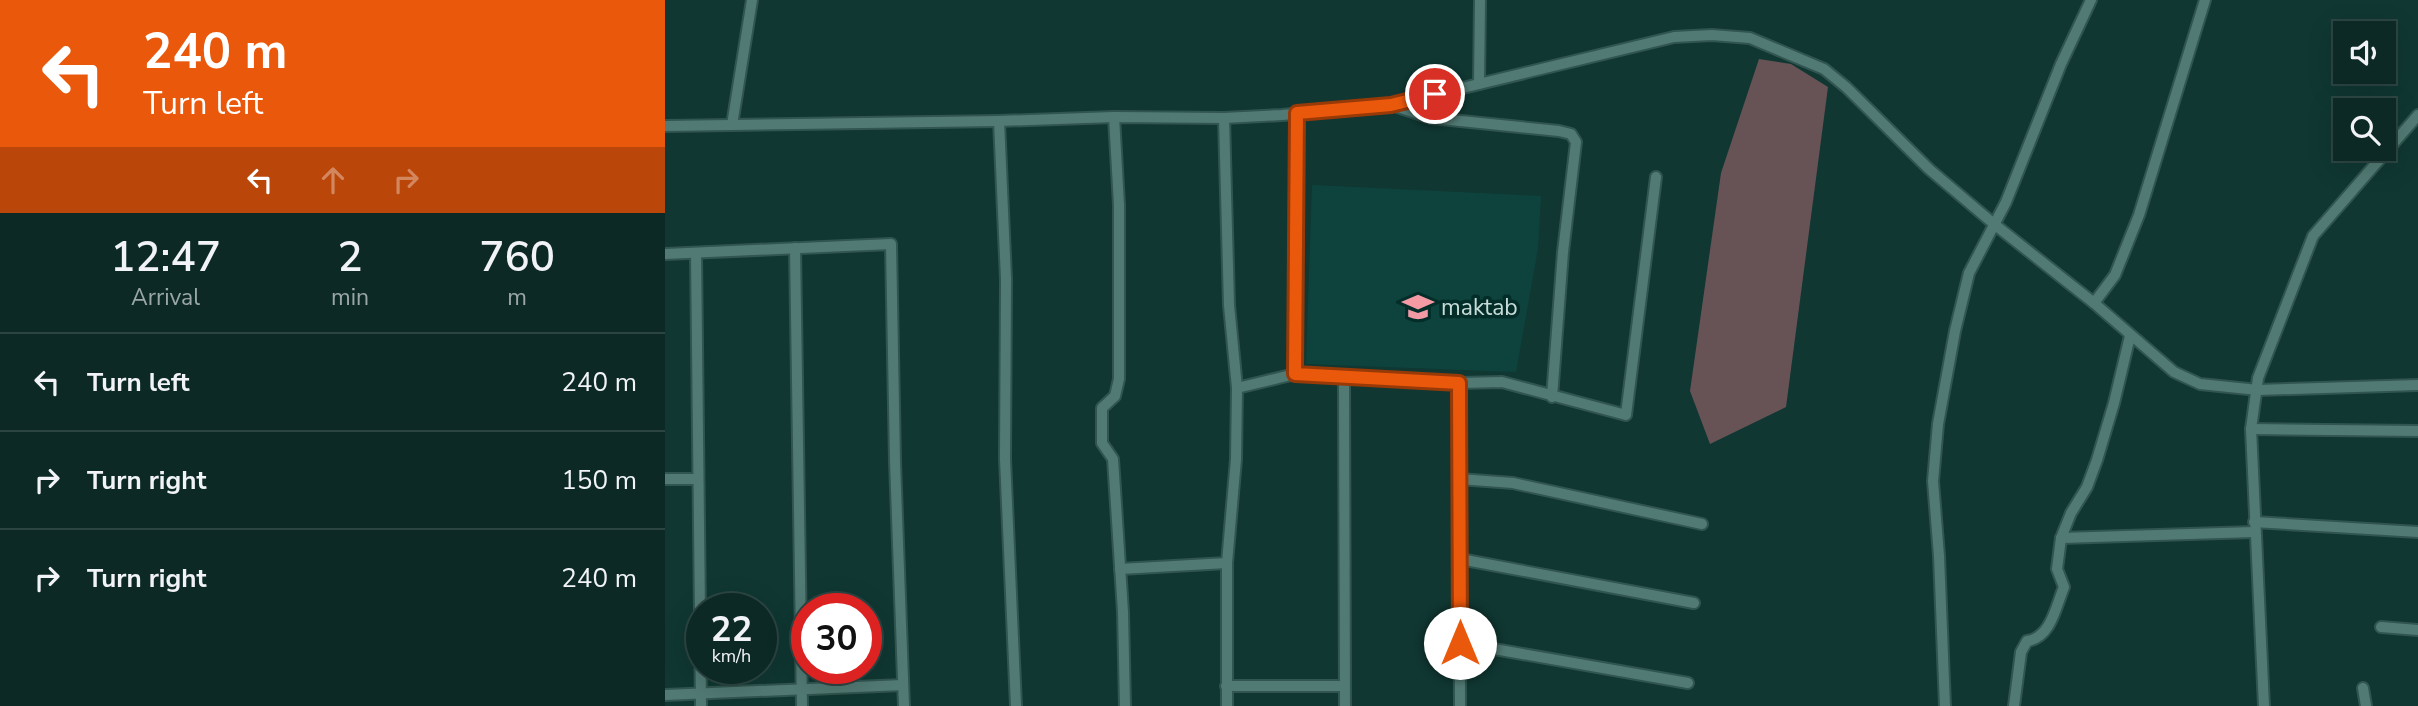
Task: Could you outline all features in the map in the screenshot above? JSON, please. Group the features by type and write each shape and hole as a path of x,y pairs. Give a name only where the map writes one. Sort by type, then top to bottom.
{"street":[{"path":"731,125 752,0"},
{"path":"1479,84 1480,0"},
{"path":"1945,706 1934,469 1938,424 1955,331 1969,274 2006,202 2061,64 2091,0"},
{"path":"2094,303 2115,275 2139,215 2205,0"},
{"path":"665,126 1114,117 1224,118 1297,113 1391,105 1674,37 1712,35 1750,38 1824,69 1846,87 1929,169 2174,372 2200,384 2258,390 2418,385"},
{"path":"1391,105 1431,118 1559,131 1571,134 1576,142 1563,252 1552,397"},
{"path":"1295,374 1297,113"},
{"path":"2264,706 2251,429 2259,378 2312,236 2418,115"},
{"path":"1114,117 1119,205 1119,379 1115,396 1103,408 1102,443 1113,459 1125,706"},
{"path":"1224,118 1229,305 1237,388 1236,459 1227,563 1227,706"},
{"path":"999,121 1006,279 1005,459 1016,706"},
{"path":"1237,388 1295,374 1459,383 1502,382 1626,415 1656,177"},
{"path":"665,254 891,244 895,462 904,706"},
{"path":"795,248 802,706"},
{"path":"697,253 700,700"},
{"path":"2014,706 2021,652 2027,641 2037,640 2046,630 2064,587 2057,569 2061,538 2071,513 2087,487 2097,460 2115,403 2130,336"},
{"path":"1344,377 1345,706"},
{"path":"1459,383 1460,706"},
{"path":"2251,429 2418,431"},
{"path":"665,479 698,479"},
{"path":"1459,479 1513,483 1702,524"},
{"path":"2061,538 2254,527 2418,532"},
{"path":"1460,559 1694,603"},
{"path":"1120,569 1227,563"},
{"path":"2381,628 2418,630"},
{"path":"1460,643 1688,683"},
{"path":"665,695 700,700 801,689 903,685"},
{"path":"1226,686 1343,686"},
{"path":"2363,688 2366,706"}],"shaded area":[{"path":"1759,59 1791,64 1828,87 1786,407 1710,444 1690,391 1721,173"},
{"name":"maktab","path":"1312,185 1541,196 1538,249 1516,372 1306,364"}],"place":[{"name":"maktab","path":"1418,307"}],"route":[{"path":"1435,94 1391,105 1297,113 1295,374 1459,383 1460,643"}]}
